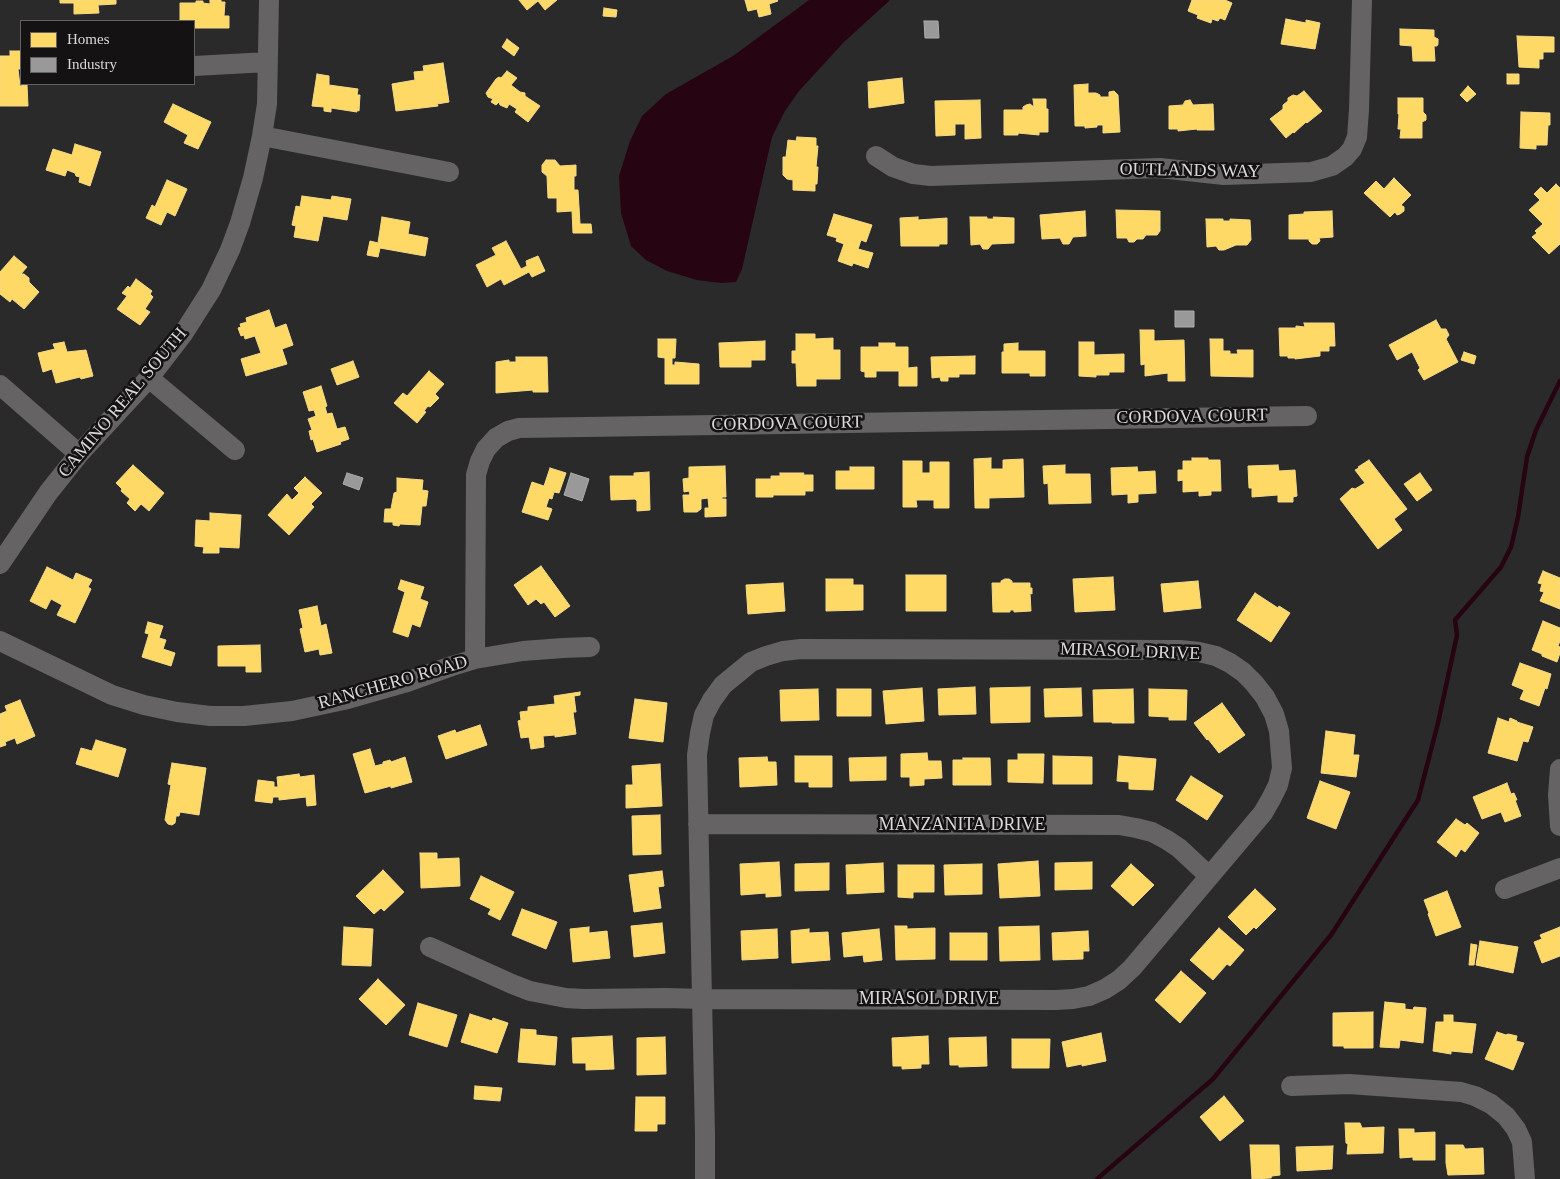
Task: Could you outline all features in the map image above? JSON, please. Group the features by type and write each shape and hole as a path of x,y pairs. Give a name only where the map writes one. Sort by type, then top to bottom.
{"street":[{"name":"CAMINO REAL SOUTH","path":"0,564 48,493 79,454 149,378 183,334 211,290 240,224 262,136 267,104 269,0"},
{"name":"OUTLANDS WAY","path":"876,156 893,167 913,174 931,176 1160,168 1224,175 1311,172 1332,166 1345,157 1352,149 1357,137 1362,0"},
{"path":"195,66 268,62"},
{"path":"262,136 449,172"},
{"path":"149,378 235,450"},
{"path":"0,385 79,454"},
{"name":"CORDOVA COURT","path":"475,659 476,475 486,448 496,438 508,431 519,428 1307,416"},
{"name":"RANCHERO ROAD","path":"0,641 112,695 144,705 210,716 244,716 292,711 348,700 475,659 523,651 590,647"},
{"name":"MIRASOL DRIVE","path":"702,999 1056,1000 1089,996 1105,989 1132,968 1272,800 1282,768 1279,731 1274,714 1265,697 1244,672 1216,656 1189,651 801,649 783,651 751,662 722,685 704,715 697,755 705,1179"},
{"path":"1560,769 1558,796 1560,826"},
{"name":"MANZANITA DRIVE","path":"698,824 1118,825 1152,832 1167,840 1179,848 1209,876"},
{"path":"1505,889 1560,868"},
{"path":"430,947 512,984 548,996 584,999 702,999"},
{"path":"1291,1086 1349,1084 1460,1092 1475,1096 1491,1104 1506,1116 1516,1130 1522,1142 1525,1179"}],"shaded area":[{"path":"809,0 890,0 843,43 799,91 785,111 772,137 742,269 736,282 721,283 697,280 667,271 646,260 631,246 621,213 619,176 630,141 642,116 666,94 733,56"}],"building: Homes":[{"path":"60,0 116,0 116,4 98,5 99,13 74,14 74,3 60,3"},
{"path":"210,0 225,2 224,16 229,16 229,28 195,28 195,20 180,20 180,3 203,1 203,3 210,4"},
{"path":"519,0 557,0 545,10 538,1 527,10"},
{"path":"745,0 778,1 769,4 771,14 759,17 757,9 748,11"},
{"path":"1192,0 1225,0 1232,3 1225,20 1220,18 1218,21 1212,19 1211,23 1197,18 1198,15 1188,11"},
{"path":"604,8 617,10 616,17 603,16"},
{"path":"1286,19 1306,23 1306,20 1320,23 1315,49 1281,44"},
{"path":"1400,29 1434,30 1434,37 1438,39 1437,46 1434,46 1435,61 1413,61 1412,46 1400,45"},
{"path":"1517,36 1554,37 1554,52 1543,52 1543,59 1539,59 1539,68 1519,67"},
{"path":"507,39 519,48 514,56 502,47"},
{"path":"10,51 20,51 20,69 18,69 20,86 27,85 28,106 0,106 0,56 10,56"},
{"path":"443,63 449,102 437,104 438,106 396,111 392,84 415,80 414,72 424,71 423,66"},
{"path":"507,71 517,78 511,85 520,92 525,93 525,96 540,106 528,122 515,112 517,109 509,104 507,108 500,105 499,102 496,105 491,102 493,99 488,97 486,93 496,79 501,78"},
{"path":"317,74 329,76 329,85 358,89 357,95 360,95 359,111 331,108 331,112 324,111 324,107 312,106"},
{"path":"1507,74 1519,74 1519,84 1507,84"},
{"path":"902,78 904,103 869,108 868,82"},
{"path":"1088,84 1088,93 1096,93 1100,97 1109,97 1109,92 1114,91 1118,95 1120,132 1103,133 1103,125 1085,128 1085,126 1075,126 1074,85"},
{"path":"1468,86 1476,94 1467,102 1460,95"},
{"path":"1304,91 1322,111 1286,138 1270,119 1283,109 1283,105 1288,101 1288,98 1293,95 1297,96"},
{"path":"1398,98 1423,98 1423,112 1426,115 1426,120 1422,122 1422,138 1400,138 1401,129 1398,129"},
{"path":"1033,99 1046,99 1048,132 1039,132 1039,135 1018,133 1018,135 1004,135 1004,110 1023,110 1023,107 1030,104 1034,107"},
{"path":"980,100 981,138 965,139 965,124 955,124 955,135 936,136 935,101"},
{"path":"1190,100 1193,105 1213,104 1214,130 1178,131 1178,129 1169,129 1169,106 1183,105 1185,101"},
{"path":"173,104 211,122 198,149 184,143 188,135 164,122"},
{"path":"1521,112 1550,113 1547,145 1536,145 1536,149 1520,148"},
{"path":"797,137 816,138 816,146 818,146 816,167 818,167 815,191 793,190 793,180 787,179 783,175 783,157 786,157 788,140 796,141"},
{"path":"75,144 101,152 90,186 79,182 80,177 67,170 65,176 46,170 53,149 72,155"},
{"path":"546,160 555,160 560,166 576,165 574,190 578,190 580,224 591,224 592,233 573,233 572,211 557,212 557,198 548,198 547,176 542,172 542,165"},
{"path":"1394,178 1411,195 1401,205 1404,207 1404,211 1397,215 1395,212 1390,217 1364,193 1376,181 1384,189"},
{"path":"167,180 187,189 175,216 167,212 161,225 146,218 152,205 155,207"},
{"path":"1556,184 1560,188 1560,244 1549,254 1532,237 1537,233 1535,231 1543,224 1529,210 1540,200 1534,194 1541,187 1547,193"},
{"path":"302,196 331,200 332,196 351,199 347,220 323,216 318,241 294,237 296,226 292,225 296,206 300,207"},
{"path":"1116,210 1160,211 1160,231 1157,235 1146,235 1143,239 1137,239 1134,242 1129,242 1127,238 1117,238"},
{"path":"1085,211 1086,236 1073,237 1069,244 1063,244 1060,238 1042,239 1040,215"},
{"path":"1332,211 1333,237 1319,238 1320,241 1317,244 1312,244 1309,239 1289,239 1289,215 1304,214 1304,212"},
{"path":"834,214 872,225 866,242 861,240 858,249 873,253 868,268 853,263 852,266 838,261 844,244 836,241 837,238 827,235"},
{"path":"382,217 410,222 408,234 428,238 425,256 380,248 378,257 367,255 370,241 378,243"},
{"path":"918,217 918,220 947,218 947,244 939,244 939,246 901,246 900,218"},
{"path":"970,217 987,217 987,219 994,219 993,217 1014,218 1014,243 992,244 988,249 983,249 980,244 971,245"},
{"path":"1206,219 1223,219 1223,221 1230,221 1230,219 1250,220 1251,240 1247,245 1236,245 1224,250 1219,250 1216,246 1207,247"},
{"path":"506,241 521,269 527,266 526,261 538,256 545,271 532,277 529,272 504,285 501,279 487,287 476,265 496,255 492,248"},
{"path":"14,256 27,267 21,274 29,278 29,282 39,292 24,309 12,299 10,302 0,294 0,272"},
{"path":"136,279 152,291 150,294 153,297 145,309 150,312 140,325 117,309 127,296 122,293 128,286 130,288"},
{"path":"269,310 275,328 286,324 293,345 282,349 287,364 246,376 241,359 261,353 255,336 245,339 244,335 241,336 238,328 241,327 240,324 247,322 246,318"},
{"path":"1436,320 1441,329 1446,329 1449,335 1446,339 1458,362 1424,380 1418,370 1420,368 1412,352 1397,360 1389,345"},
{"path":"1304,323 1334,323 1335,346 1329,346 1329,351 1320,351 1320,356 1295,359 1288,358 1288,356 1280,356 1279,328 1305,327"},
{"path":"1140,330 1154,330 1154,341 1184,340 1185,381 1168,381 1168,373 1145,376 1145,364 1141,365"},
{"path":"796,334 815,334 815,339 833,338 833,350 840,350 840,379 816,379 816,386 797,386 796,363 792,363 792,351 796,351"},
{"path":"658,339 676,339 675,358 672,358 672,365 675,365 675,362 699,364 699,384 665,384 665,358 658,357"},
{"path":"1210,339 1223,339 1223,351 1230,351 1230,354 1238,354 1237,350 1253,350 1253,377 1211,376"},
{"path":"765,341 765,360 751,360 751,367 720,367 719,343"},
{"path":"64,342 67,352 86,350 93,376 56,383 52,369 43,372 38,353 55,349 53,344"},
{"path":"1079,342 1094,342 1094,355 1124,354 1124,372 1109,372 1109,375 1096,375 1096,377 1079,376"},
{"path":"879,343 895,343 895,347 908,347 908,368 917,367 917,386 899,386 899,371 876,371 876,377 865,377 865,372 861,371 861,347 879,347"},
{"path":"1018,343 1018,351 1045,351 1045,376 1030,376 1030,373 1002,373 1004,344"},
{"path":"1464,352 1476,356 1474,364 1461,360"},
{"path":"975,356 975,374 959,374 959,377 948,377 948,381 941,381 940,377 932,378 931,357"},
{"path":"516,357 547,357 548,392 533,392 533,390 496,393 496,362 509,360 509,362 516,362"},
{"path":"353,361 359,377 337,385 331,369"},
{"path":"429,371 444,384 435,394 439,398 430,407 428,406 424,411 426,412 417,423 394,403 403,393 407,396"},
{"path":"321,386 327,406 325,407 327,414 332,413 337,429 345,427 349,439 340,442 341,444 317,452 313,439 311,440 309,431 312,430 308,419 316,416 314,410 309,411 303,392"},
{"path":"991,458 991,469 1003,469 1003,460 1023,459 1024,497 989,498 989,508 975,508 974,459"},
{"path":"1192,458 1220,460 1221,491 1211,491 1211,495 1199,496 1199,491 1183,492 1183,480 1178,481 1178,470 1183,470 1183,461 1192,461"},
{"path":"1369,460 1407,509 1394,519 1402,530 1378,549 1340,499 1352,488 1355,489 1365,483 1355,470"},
{"path":"903,461 922,461 922,473 930,473 930,462 949,462 949,508 934,508 934,500 916,500 917,507 903,507"},
{"path":"133,465 164,493 149,511 141,504 135,511 127,503 130,499 121,491 122,489 116,483"},
{"path":"1065,465 1065,474 1090,474 1091,503 1049,504 1048,483 1044,484 1043,466"},
{"path":"1278,465 1279,471 1295,470 1297,496 1293,497 1293,502 1278,502 1278,495 1252,497 1252,488 1249,488 1248,466"},
{"path":"725,466 726,497 722,497 722,499 726,499 726,516 705,517 705,508 709,508 708,498 701,499 701,509 697,512 684,512 683,495 690,495 689,491 684,492 683,479 689,478 689,467"},
{"path":"850,467 874,467 874,489 836,489 836,471 850,471"},
{"path":"1137,467 1138,472 1155,471 1156,493 1138,494 1138,502 1128,503 1128,494 1112,495 1111,468"},
{"path":"550,468 566,473 559,493 554,492 552,499 549,498 546,507 552,509 548,520 522,512 532,482 544,486"},
{"path":"649,472 650,510 637,511 637,501 635,499 611,500 610,476 634,476 634,473"},
{"path":"780,473 813,475 813,491 805,491 805,495 756,497 756,479 771,479 771,476 780,476"},
{"path":"1420,473 1432,490 1417,501 1404,484"},
{"path":"305,477 322,493 311,504 314,507 289,535 268,515 287,494 292,500 299,493 294,488"},
{"path":"397,478 423,480 422,490 428,491 426,506 422,506 420,525 400,524 399,526 393,525 393,522 384,522 385,509 391,509 394,493 397,492"},
{"path":"210,513 241,515 239,548 219,547 219,553 203,553 204,547 195,546 196,520 210,521"},
{"path":"541,566 570,606 555,617 544,602 541,604 536,599 528,605 514,585"},
{"path":"47,567 73,580 76,573 92,580 88,587 91,589 75,623 57,615 62,605 51,599 46,609 30,601"},
{"path":"1543,571 1560,578 1560,609 1540,601 1544,592 1540,591 1542,584 1538,583"},
{"path":"906,575 946,575 946,611 906,611"},
{"path":"1113,577 1115,610 1075,612 1073,579"},
{"path":"826,579 853,579 853,585 863,585 863,610 826,611"},
{"path":"1005,579 1009,579 1012,583 1030,583 1030,588 1032,588 1032,594 1030,593 1031,611 1014,612 1014,610 1010,610 1010,612 993,612 992,583 1001,583"},
{"path":"401,580 424,587 420,599 428,602 420,627 412,624 408,637 393,632 405,592 398,589"},
{"path":"1198,581 1201,608 1164,612 1161,584"},
{"path":"783,583 785,611 748,614 746,585"},
{"path":"1255,593 1278,608 1279,606 1290,613 1271,642 1237,620"},
{"path":"317,606 321,626 326,624 332,653 320,655 319,649 305,652 300,629 303,628 299,610"},
{"path":"1543,621 1560,628 1558,646 1560,647 1560,653 1557,662 1532,650"},
{"path":"148,622 163,626 159,638 166,640 163,649 175,653 171,666 142,657 149,634 145,633"},
{"path":"260,645 261,672 246,672 246,666 218,666 218,646"},
{"path":"1520,663 1551,674 1547,689 1545,688 1539,706 1520,699 1524,690 1512,685"},
{"path":"975,687 976,714 939,715 938,689"},
{"path":"1030,687 1030,722 991,723 990,688"},
{"path":"922,688 924,721 886,724 883,691"},
{"path":"1081,688 1082,716 1045,717 1044,689"},
{"path":"818,689 819,720 781,721 780,690"},
{"path":"837,689 871,689 871,716 837,716"},
{"path":"1133,689 1134,723 1094,722 1093,690"},
{"path":"1149,689 1187,690 1186,720 1169,720 1169,717 1149,716"},
{"path":"580,692 580,695 574,696 576,712 573,712 576,734 555,737 555,735 543,736 544,747 531,749 529,737 521,738 518,721 521,720 520,712 528,711 528,707 555,704 554,696"},
{"path":"635,699 667,703 663,742 629,738"},
{"path":"20,700 35,736 17,744 15,738 5,742 6,745 0,747 0,714 7,711 5,706"},
{"path":"1222,703 1245,735 1219,753 1194,723"},
{"path":"1498,718 1509,722 1510,718 1533,727 1528,742 1523,741 1517,761 1488,753"},
{"path":"480,725 487,745 446,759 438,736 455,730 456,733"},
{"path":"1326,731 1355,735 1353,755 1359,755 1356,777 1321,773"},
{"path":"96,740 126,749 118,777 76,764 81,748 92,751"},
{"path":"370,749 375,766 383,764 383,762 390,760 391,762 405,757 412,782 365,793 353,754"},
{"path":"927,753 928,761 941,761 942,778 924,779 924,785 910,786 910,777 901,777 901,754"},
{"path":"1018,754 1044,754 1043,783 1008,782 1008,760 1018,760"},
{"path":"795,756 832,756 832,787 809,787 809,782 795,782"},
{"path":"1053,756 1092,757 1092,784 1053,784"},
{"path":"1119,756 1156,759 1153,790 1129,789 1129,782 1117,781"},
{"path":"767,757 768,762 776,762 777,785 740,787 739,758"},
{"path":"886,757 886,780 850,781 849,758"},
{"path":"963,758 990,758 991,785 953,785 953,760 963,760"},
{"path":"172,763 206,768 199,815 180,812 179,816 176,816 175,823 172,825 168,824 165,820 171,785 168,784"},
{"path":"660,764 662,806 626,808 626,785 633,785 632,766"},
{"path":"299,774 300,777 314,775 316,805 307,806 306,797 279,800 279,797 273,797 272,803 255,801 258,780 274,782 274,787 278,787 277,777"},
{"path":"1191,776 1223,796 1207,820 1176,800"},
{"path":"1320,781 1350,792 1336,829 1307,818"},
{"path":"1507,783 1511,794 1514,793 1517,800 1515,800 1521,816 1505,822 1501,812 1482,819 1473,797"},
{"path":"660,815 661,854 633,855 632,816"},
{"path":"1456,819 1465,825 1467,823 1479,833 1465,852 1461,849 1456,857 1437,842"},
{"path":"420,853 437,853 437,859 459,858 460,886 421,888"},
{"path":"1038,861 1040,896 1000,898 998,864"},
{"path":"779,862 781,896 766,897 766,893 741,895 740,864"},
{"path":"1092,862 1092,889 1055,890 1055,863"},
{"path":"829,863 829,890 795,891 795,864"},
{"path":"883,863 884,892 847,894 846,865"},
{"path":"982,864 982,894 945,895 944,865"},
{"path":"1131,864 1154,885 1133,906 1111,886"},
{"path":"898,865 934,865 934,892 913,892 913,898 898,897"},
{"path":"383,870 404,892 384,911 381,908 374,914 356,896"},
{"path":"662,871 664,886 658,887 661,908 634,912 629,875"},
{"path":"481,876 514,892 500,920 488,914 491,909 470,899"},
{"path":"1255,889 1276,909 1256,929 1254,927 1246,935 1228,917"},
{"path":"1447,891 1461,927 1436,936 1424,900"},
{"path":"522,909 557,922 546,949 512,935"},
{"path":"662,923 665,953 634,957 631,926"},
{"path":"895,926 907,926 907,929 935,928 935,959 896,960"},
{"path":"1039,926 1040,960 1000,961 999,927"},
{"path":"344,927 373,929 371,966 342,965"},
{"path":"589,927 589,933 607,931 610,958 573,962 570,929"},
{"path":"1560,927 1560,956 1542,963 1534,942 1542,939 1540,935"},
{"path":"1219,928 1244,950 1230,966 1227,964 1213,980 1190,960"},
{"path":"777,929 778,958 742,960 741,931"},
{"path":"809,929 809,933 828,932 830,960 792,963 791,931"},
{"path":"879,929 882,960 864,962 863,955 844,957 842,933"},
{"path":"1088,931 1089,951 1083,951 1083,959 1053,960 1052,933"},
{"path":"950,933 987,933 987,960 950,960"},
{"path":"1480,941 1518,947 1513,973 1476,965"},
{"path":"1471,944 1477,945 1474,965 1469,965"},
{"path":"1181,971 1206,993 1180,1023 1155,1000"},
{"path":"378,979 405,1005 386,1025 359,999"},
{"path":"1385,1002 1405,1004 1405,1009 1413,1010 1414,1007 1426,1008 1423,1043 1400,1040 1399,1048 1380,1047"},
{"path":"418,1003 457,1015 447,1047 409,1035"},
{"path":"1373,1012 1373,1048 1333,1046 1333,1013"},
{"path":"470,1014 492,1021 493,1018 508,1023 497,1053 461,1042"},
{"path":"1444,1015 1453,1015 1453,1022 1476,1024 1472,1053 1451,1051 1451,1054 1433,1051 1436,1022 1444,1022"},
{"path":"521,1029 536,1030 536,1035 557,1037 555,1065 518,1062"},
{"path":"1497,1032 1517,1036 1516,1041 1524,1043 1513,1070 1485,1059"},
{"path":"1101,1033 1106,1061 1067,1067 1062,1042"},
{"path":"612,1036 614,1069 586,1070 586,1063 573,1063 572,1038"},
{"path":"928,1036 929,1064 921,1064 921,1068 902,1069 902,1066 893,1066 892,1038"},
{"path":"665,1037 666,1074 637,1075 637,1038"},
{"path":"986,1037 987,1066 959,1067 959,1065 950,1065 949,1038"},
{"path":"1012,1039 1050,1039 1049,1068 1012,1068"},
{"path":"475,1086 502,1088 500,1101 474,1099"},
{"path":"1224,1096 1244,1121 1220,1141 1200,1117"},
{"path":"636,1097 665,1097 665,1124 657,1124 657,1131 635,1131"},
{"path":"1345,1123 1360,1123 1362,1128 1384,1127 1383,1153 1347,1154 1348,1144 1346,1143"},
{"path":"1399,1129 1414,1129 1414,1133 1435,1132 1435,1160 1413,1160 1413,1157 1400,1158"},
{"path":"1250,1145 1279,1145 1280,1175 1272,1176 1271,1178 1252,1179"},
{"path":"1446,1145 1463,1145 1465,1149 1483,1148 1484,1174 1448,1175"},
{"path":"1333,1146 1332,1169 1297,1171 1296,1147"}],"building: Industry":[{"path":"924,21 938,21 939,38 925,38"},
{"path":"1175,311 1194,311 1194,327 1175,327"},
{"path":"347,473 363,478 359,490 343,484"},
{"path":"571,473 589,479 582,501 564,495"}],"waterway":[{"path":"1097,1179 1213,1079 1331,935 1418,800 1438,723 1457,635 1455,620 1501,567 1511,547 1518,517 1527,457 1536,430 1560,381"}]}
